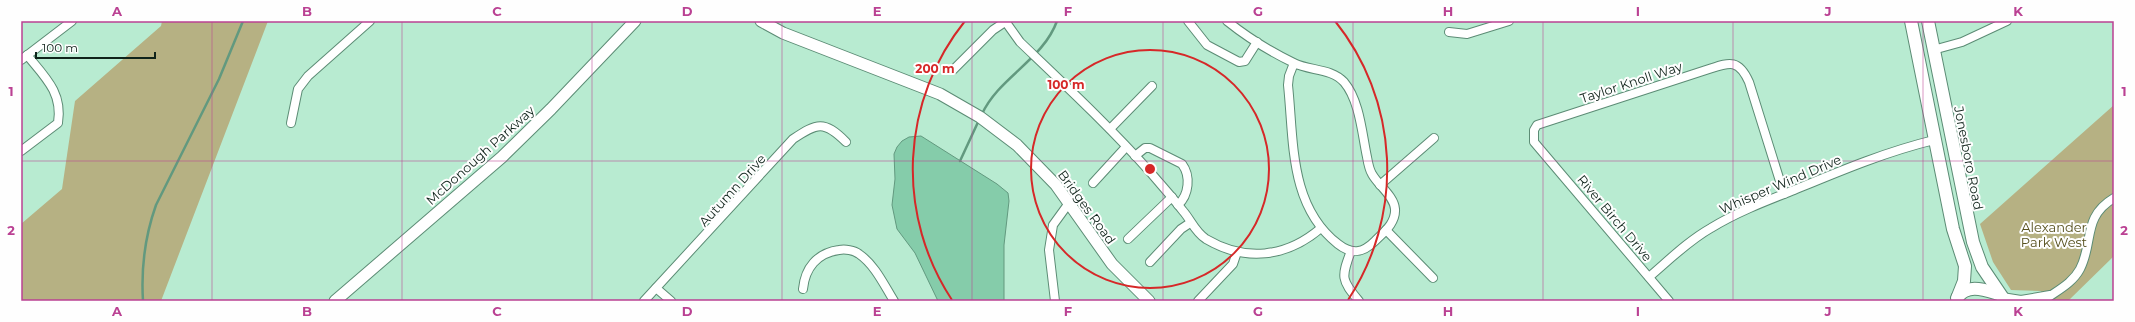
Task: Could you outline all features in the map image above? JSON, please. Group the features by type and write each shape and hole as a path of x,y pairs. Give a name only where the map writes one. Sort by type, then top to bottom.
{"main road":[{"path":"1911,21 1953,229 1965,266 1964,281 1957,299"},
{"name":"Jonesboro Road","path":"1928,21 1973,242 1982,267 2002,297"},
{"path":"1957,299 1969,289 1978,288 2002,297"}],"street":[{"path":"21,151 58,123 59,114 58,97 47,79 24,58 72,21"},
{"path":"291,123 298,89 308,76 370,21"},
{"name":"McDonough Parkway","path":"335,301 502,157 556,104 635,21"},
{"name":"Bridges Road","path":"761,21 782,33 940,94 980,117 1017,145 1056,185 1112,264 1149,301"},
{"path":"953,70 993,30 1005,21 1020,42 1110,129 1135,156 1172,197 1190,223 1206,239 1236,252 1262,254 1272,253 1307,239 1321,228"},
{"path":"1188,21 1207,45 1239,62 1245,61 1257,42"},
{"path":"1228,21 1257,42 1294,63 1307,68 1331,73 1340,78 1347,87 1355,106 1370,171 1395,208 1395,217 1386,230 1363,250 1351,251 1334,241 1321,228 1306,206 1299,184 1288,85 1289,76 1294,63"},
{"path":"1449,32 1467,34 1510,21"},
{"path":"1933,50 1962,42 2007,21"},
{"name":"Taylor Knoll Way","path":"1542,151 1534,142 1534,130 1537,126 1706,70 1729,63 1735,64 1744,71 1750,85 1784,194"},
{"path":"1110,129 1152,86"},
{"name":"Autumn Drive","path":"644,301 793,140 812,127 822,125 832,129 846,142"},
{"path":"1380,185 1434,138"},
{"name":"Whisper Wind Drive","path":"1649,277 1686,245 1710,228 1731,217 1894,150 1934,140"},
{"path":"1093,183 1126,147"},
{"path":"1135,156 1145,148 1150,148 1182,164 1185,170 1188,190 1178,205"},
{"name":"River Birch Drive","path":"1542,151 1669,301"},
{"path":"1128,239 1172,197"},
{"path":"2043,301 2064,286 2080,270 2085,257 2091,226 2102,208 2114,198"},
{"path":"1055,301 1049,250 1052,225 1069,203"},
{"path":"1150,262 1181,229 1190,223"},
{"path":"1386,230 1433,278"},
{"path":"803,289 804,279 816,259 830,251 845,249 858,252 866,259 894,301"},
{"path":"1351,251 1345,268 1344,280 1347,288 1359,301"},
{"path":"1198,301 1233,264 1236,252"},
{"path":"656,288 671,301"},
{"path":"2002,297 2021,300 2050,295"}],"green space":[{"path":"162,21 268,21 161,301 21,301 21,224 62,189 75,101 161,26"},
{"name":"Alexander Park West","path":"2114,105 2114,256 2068,301 2046,301 2041,291 2011,290 1993,262 1980,224"}],"shaded area":[{"path":"921,136 997,184 1008,193 1009,201 1004,245 1004,301 938,301 915,253 897,229 892,205 895,179 894,154 902,141 909,137"}],"waterway":[{"path":"143,301 145,253 149,229 156,205 219,79 243,21"},
{"path":"982,114 999,89 1042,47 1057,21"},
{"path":"960,161 979,120"}]}
